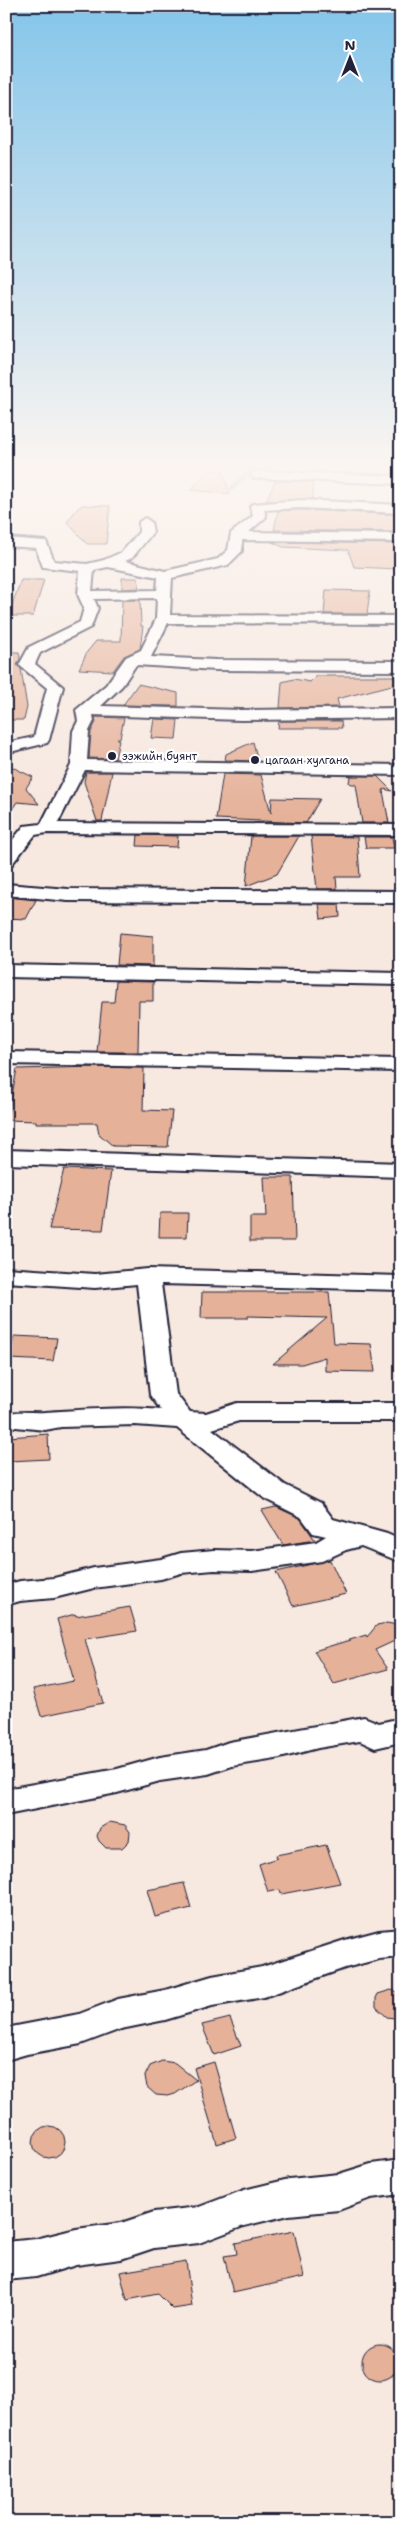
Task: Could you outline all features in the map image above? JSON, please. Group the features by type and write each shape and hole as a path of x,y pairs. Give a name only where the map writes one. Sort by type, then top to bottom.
{"street":[{"path":"6,748 41,740 55,686 27,665 34,650 86,624 91,608 85,595 86,581"},
{"path":"84,710 108,695 122,678 130,660 147,653 163,618 164,581"},
{"path":"85,595 163,594"},
{"path":"163,618 401,620"},
{"path":"130,660 216,665 401,666"},
{"path":"84,710 241,715 401,713"},
{"path":"47,828 79,764 81,731 86,721 84,710"},
{"path":"79,764 401,770"},
{"path":"6,860 30,830 47,828 401,830"},
{"path":"6,889 68,895 401,897"},
{"path":"6,971 401,979"},
{"path":"6,1058 401,1065"},
{"path":"6,1157 401,1170"},
{"path":"6,1274 95,1281 148,1276 401,1283"},
{"path":"148,1276 163,1395 181,1418 275,1492 311,1510 323,1526 377,1541 401,1552"},
{"path":"14,1420 45,1421 61,1418 135,1416 181,1418 207,1422 238,1412 401,1412"},
{"path":"6,1595 20,1591 54,1588 94,1578 162,1569 181,1563 214,1560 252,1561 322,1550 338,1542 359,1537"},
{"path":"6,1802 46,1796 68,1788 117,1781 160,1769 208,1762 229,1754 276,1747 318,1736 364,1728 375,1736 401,1730"},
{"path":"6,2044 26,2038 81,2029 118,2014 165,2005 212,1991 264,1982 299,1968 345,1954 379,1945 401,1943"},
{"path":"6,2261 36,2258 76,2247 121,2241 154,2230 199,2225 244,2208 289,2197 339,2192 371,2181 401,2177"}],"building":[{"path":"21,581 44,581 33,616 8,616"},
{"path":"122,581 138,581 139,588 122,589"},
{"path":"326,590 370,591 367,614 324,614"},
{"path":"122,600 140,600 141,626 143,626 140,649 124,656 113,671 79,669 87,652 96,641 121,641"},
{"path":"6,652 19,652 20,659 17,665 21,669 27,707 24,720 6,720"},
{"path":"316,676 395,676 396,684 337,699 339,707 280,708 282,682 294,679 310,682"},
{"path":"138,684 178,693 178,706 123,705"},
{"path":"95,717 124,718 120,738 117,738 119,740 115,759 89,758 91,732 96,722"},
{"path":"154,719 178,720 176,739 151,738"},
{"path":"279,721 341,721 342,728 278,728"},
{"path":"253,742 258,761 225,760 226,754"},
{"path":"6,761 10,766 33,777 26,788 39,804 17,802 6,818"},
{"path":"86,772 112,772 102,821 97,821 84,782"},
{"path":"223,774 261,775 271,813 272,798 320,799 306,823 216,819"},
{"path":"350,776 377,776 392,791 384,789 383,791 389,823 362,823 356,785 349,783"},
{"path":"138,835 178,836 177,847 137,846"},
{"path":"251,836 299,836 277,874 246,886"},
{"path":"311,836 357,837 360,877 336,877 337,889 317,889"},
{"path":"364,837 392,837 394,848 366,848"},
{"path":"6,897 36,900 26,919 6,918"},
{"path":"319,904 339,904 340,917 321,919"},
{"path":"120,933 153,936 153,966 117,965"},
{"path":"116,981 153,982 153,1001 139,1001 138,1052 97,1052 102,1002 114,1002"},
{"path":"144,1068 143,1110 172,1111 168,1147 113,1146 99,1134 97,1123 36,1123 36,1121 7,1120 17,1069"},
{"path":"64,1169 111,1171 103,1230 49,1229"},
{"path":"264,1177 293,1177 295,1241 250,1241 250,1217 266,1217"},
{"path":"160,1213 188,1213 187,1237 159,1237"},
{"path":"202,1292 329,1292 334,1343 371,1344 375,1372 325,1371 325,1357 302,1364 273,1364 327,1318 248,1316 248,1318 201,1318"},
{"path":"14,1336 57,1338 53,1361 9,1359"},
{"path":"48,1434 49,1459 9,1461 9,1437"},
{"path":"276,1507 300,1518 315,1540 283,1545 262,1510"},
{"path":"330,1560 346,1594 293,1606 276,1572"},
{"path":"130,1607 137,1631 85,1639 103,1703 41,1716 33,1689 74,1681 57,1619 75,1614 76,1616"},
{"path":"387,1623 401,1626 401,1638 375,1650 388,1669 334,1684 314,1651 366,1635 367,1637 377,1625"},
{"path":"110,1822 125,1825 130,1832 129,1841 122,1848 106,1848 99,1841 97,1836 100,1828"},
{"path":"326,1845 340,1883 281,1894 280,1890 268,1892 259,1864 277,1858 276,1855"},
{"path":"184,1883 191,1908 155,1917 147,1890"},
{"path":"391,1990 401,1993 401,2019 387,2017 376,2007 378,1994"},
{"path":"230,2018 241,2046 214,2055 202,2025"},
{"path":"162,2061 175,2063 196,2080 175,2094 168,2096 156,2095 147,2087 145,2076 150,2066"},
{"path":"214,2062 236,2138 217,2144 194,2068"},
{"path":"49,2126 55,2127 60,2131 64,2136 64,2148 60,2153 55,2157 49,2158 43,2157 38,2153 34,2148 33,2142 34,2136 38,2131 43,2127"},
{"path":"294,2231 304,2277 233,2293 224,2256 237,2254 235,2243"},
{"path":"186,2261 192,2306 173,2309 158,2294 127,2300 120,2272"},
{"path":"380,2344 387,2345 393,2349 397,2355 397,2369 393,2375 387,2379 380,2380 373,2379 367,2375 363,2369 362,2362 363,2355 367,2349 373,2345"}],"place":[{"name":"ээжийн буянт","path":"112,756"},
{"name":"цагаан хулгана","path":"255,760"}]}
